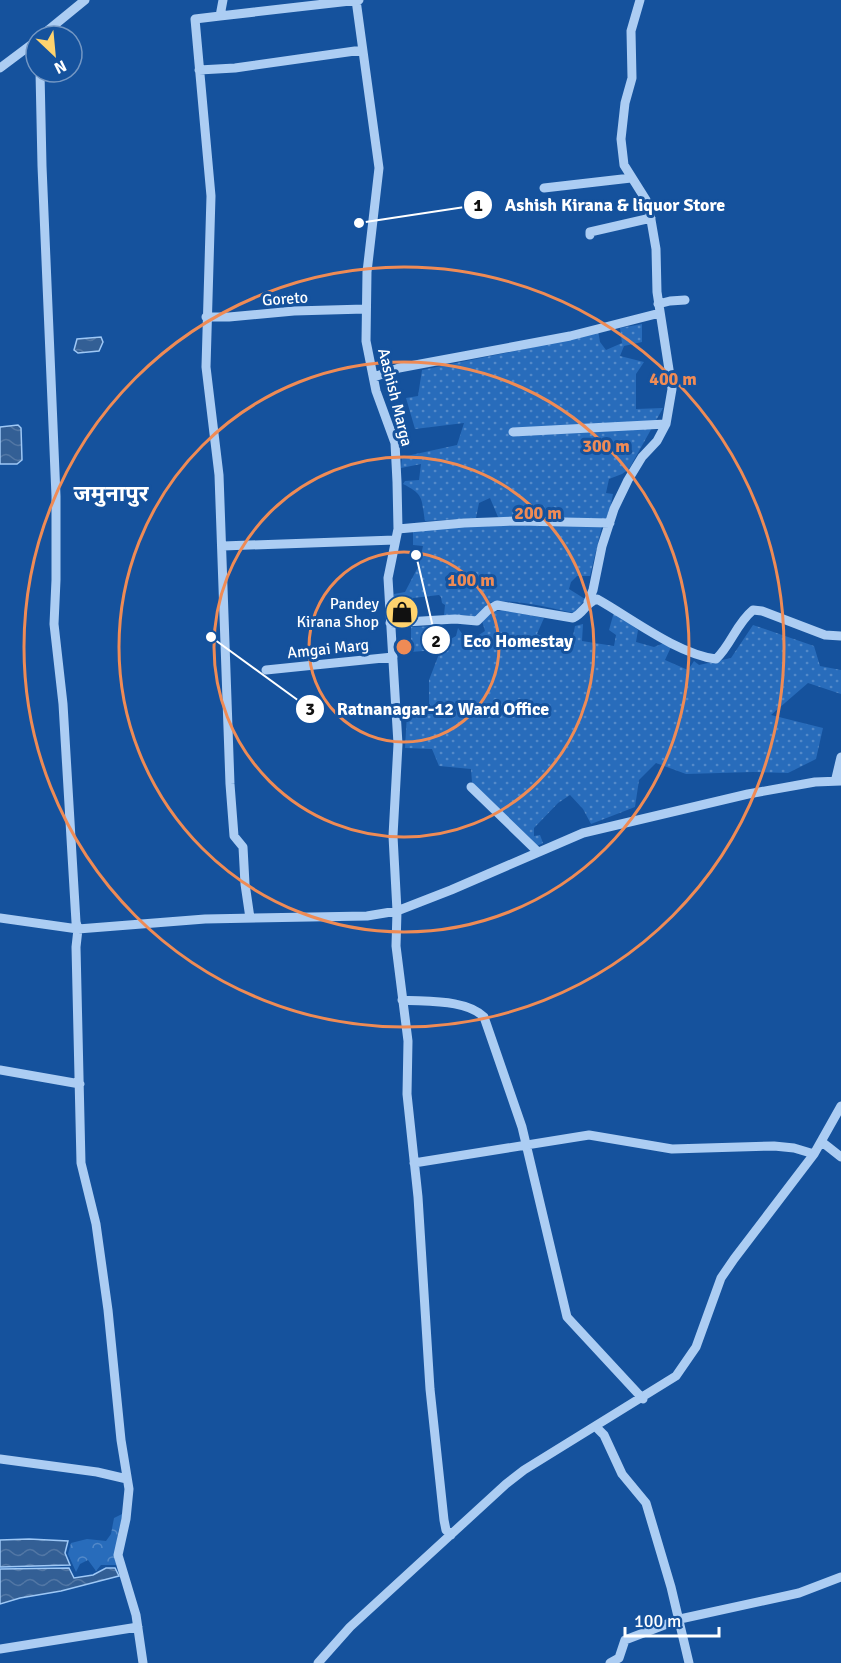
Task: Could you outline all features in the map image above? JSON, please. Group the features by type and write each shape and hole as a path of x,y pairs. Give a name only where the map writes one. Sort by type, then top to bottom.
{"street":[{"path":"56,24 86,0"},
{"path":"220,16 223,0"},
{"path":"250,918 243,847 234,836 230,784 219,474 206,367 211,196 195,19 357,0"},
{"name":"Aashish Marga","path":"357,0 362,50 380,168 367,272 366,341 376,391 395,443 398,529 387,578 398,744 393,836 397,911 396,946 408,1041 407,1094 418,1197 433,1423 444,1520 446,1530 451,1535"},
{"path":"390,623 455,619 477,621 497,605 573,618 581,614 593,590 602,546 628,480 642,457 657,441 666,424 672,388 659,308 656,249 646,200 624,165 621,139 625,103 632,78 631,31 640,0"},
{"path":"0,69 24,50"},
{"path":"199,70 241,67 362,50"},
{"path":"40,84 42,178 56,496 54,624 63,704 78,929 76,947 81,1163 96,1224 129,1489 126,1520 118,1555 136,1615 143,1663"},
{"path":"544,188 631,178"},
{"path":"590,235 590,232 651,218"},
{"path":"374,377 399,368 570,336 659,308 670,301 685,300"},
{"name":"Goreto","path":"206,317 365,309"},
{"path":"513,432 666,424"},
{"path":"398,529 518,521 610,523"},
{"path":"223,546 395,540"},
{"path":"588,602 597,600 664,639 706,658 716,659 722,653 744,617 753,610 762,611 825,635 841,636"},
{"name":"Amgai Marg","path":"266,670 393,657"},
{"path":"840,781 836,778 841,757"},
{"path":"0,918 78,929 205,919 367,916 397,911 584,833 682,808 760,792 815,782 840,781"},
{"path":"471,787 538,852"},
{"path":"402,1000 465,1005 478,1011 484,1017 522,1127 567,1317 643,1399"},
{"path":"0,1070 80,1084"},
{"path":"318,1663 350,1627 506,1484 524,1470 676,1377 696,1347 721,1278 814,1154 841,1106"},
{"path":"414,1163 589,1135 672,1149 774,1146 794,1148 814,1154"},
{"path":"822,1142 841,1157"},
{"path":"596,1427 604,1435 622,1474 646,1503 680,1619 689,1663"},
{"path":"0,1459 97,1472 127,1479"},
{"path":"610,1663 619,1658 625,1640 680,1619 799,1593 841,1577"},
{"path":"0,1649 138,1627"}],"green space":[{"path":"642,324 642,342 624,346 620,356 644,362 636,374 636,409 663,408 629,469 609,479 606,493 613,494 608,520 498,517 490,498 479,503 476,518 425,521 421,498 415,491 403,484 405,481 419,480 421,464 401,468 402,457 457,445 464,423 415,429 406,398 418,396 422,370 530,348 598,330 600,342 606,350 622,343 620,328"},
{"path":"448,526 602,526 590,576 577,576 571,582 569,589 585,599 575,613 502,601 491,602 478,617 444,615 445,605 439,595 413,598 412,603 408,605 393,608 394,594 405,592 419,565 423,546 413,545 413,532"},
{"path":"503,610 544,618 537,634 548,639 573,636 575,626 583,624 582,641 614,646 616,635 609,630 614,612 638,630 636,642 654,647 664,643 671,647 665,660 688,670 694,661 699,665 731,658 753,625 814,646 820,666 841,670 841,694 808,683 771,715 823,728 816,759 788,773 686,774 656,763 639,780 635,807 591,824 583,809 570,795 558,803 534,828 534,836 540,835 543,843 533,848 472,782 471,769 439,766 432,749 405,748 407,713 429,713 429,680 439,654 435,650 411,652 411,627 435,626 442,644 456,636 458,628 468,642 485,631 482,621 492,612"},
{"path":"124,1513 118,1532 116,1565 101,1565 96,1571 88,1560 80,1564 76,1572 68,1554 71,1543 87,1539 106,1541 111,1534 114,1518"}],"water":[{"path":"101,337 103,342 99,351 78,353 74,350 77,339"},
{"path":"18,425 21,428 22,460 17,464 0,464 0,427"},
{"path":"0,1540 68,1541 65,1553 70,1565 0,1567"},
{"path":"69,1568 74,1578 93,1575 106,1568 115,1568 119,1576 0,1604 0,1569"}],"place":[{"name":"Ashish Kirana & liquor Store","path":"359,223"},
{"name":"Eco Homestay","path":"416,555"},
{"name":"Pandey Kirana Shop","path":"402,612"},
{"name":"Ratnanagar-12 Ward Office","path":"211,637"}],"district":[{"name":"जमुनापुर","path":"111,493"}]}
